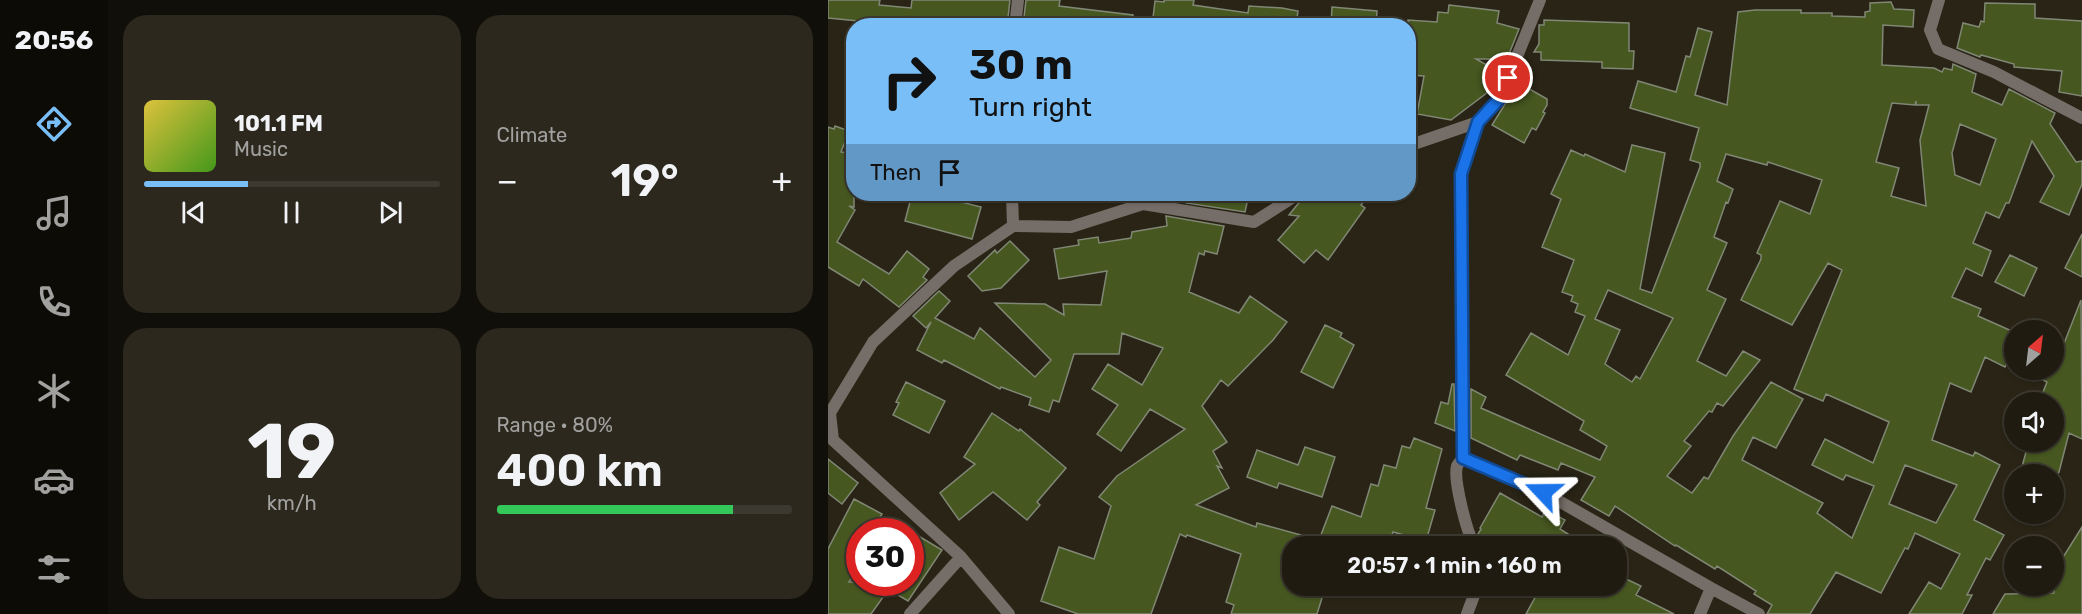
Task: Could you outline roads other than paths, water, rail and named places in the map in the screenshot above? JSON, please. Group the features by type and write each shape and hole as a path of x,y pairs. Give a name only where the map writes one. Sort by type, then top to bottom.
{"street":[{"path":"1016,18 1018,0"},
{"path":"1469,536 1458,489 1457,466 1463,458 1461,174 1478,122 1500,98 1540,0"},
{"path":"1939,0 1930,30 1938,49 1994,72 2082,118"},
{"path":"1416,143 1478,122"},
{"path":"1012,201 1013,226"},
{"path":"1010,614 962,557 833,440 829,412 873,342 954,266 1013,226 1071,227 1143,204 1254,222 1287,201"},
{"path":"1463,458 1543,492 1758,614"},
{"path":"910,614 962,557"},
{"path":"1700,614 1711,588"},
{"path":"1467,614 1474,596"}]}
